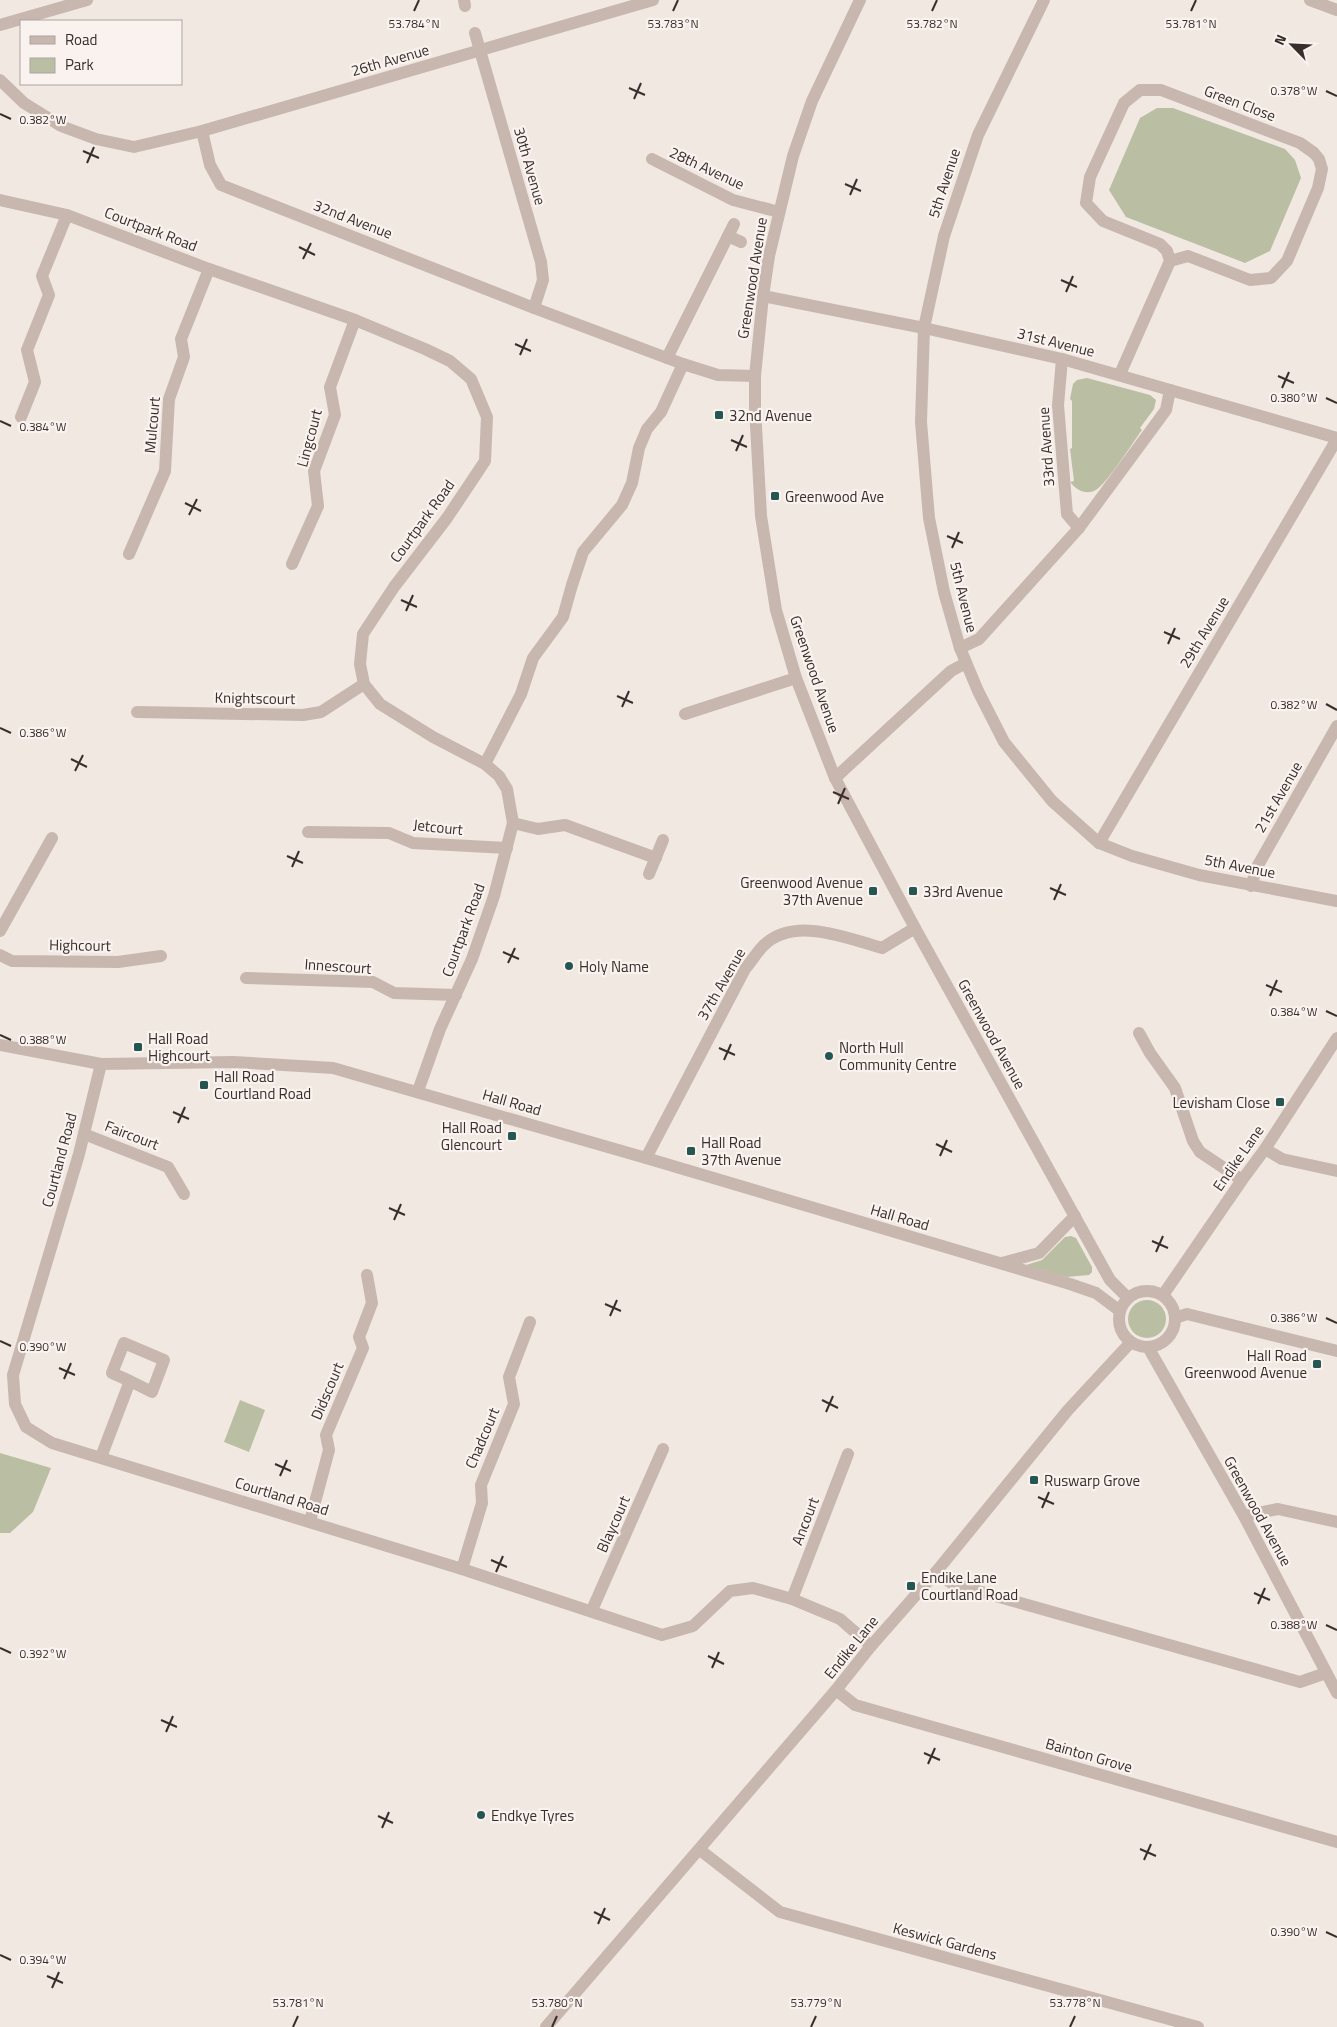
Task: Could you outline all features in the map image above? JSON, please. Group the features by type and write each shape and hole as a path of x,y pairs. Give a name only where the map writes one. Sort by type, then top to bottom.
{"street":[{"path":"0,25 72,2 87,0"},
{"name":"26th Avenue","path":"0,80 24,103 61,126 96,139 134,146 202,131 654,0"},
{"name":"Greenwood Avenue","path":"860,0 812,101 793,156 779,212 763,296 755,376 761,516 776,610 796,678 835,778 915,928 1110,1280 1128,1298"},
{"name":"5th Avenue","path":"1044,0 975,143 944,236 924,328 921,422 929,518 944,592 960,648 1004,742 1052,801 1099,843 1132,856 1189,872 1251,886 1337,901"},
{"path":"1310,0 1337,10"},
{"name":"30th Avenue","path":"475,33 541,262 543,280 534,308"},
{"name":"Green Close","path":"1140,90 1161,90 1300,143 1308,147 1319,159 1322,169 1314,197 1287,261 1272,278 1250,280 1188,256 1170,261 1167,251 1160,244 1103,221 1086,203 1090,178 1124,103 1140,90"},
{"name":"32nd Avenue","path":"202,131 210,165 221,185 534,308 683,364 718,375 755,376"},
{"name":"28th Avenue","path":"652,159 733,200 779,212"},
{"name":"Courtpark Road","path":"0,200 66,215 209,269 354,320 450,361 470,379 487,417 485,461 447,518 394,587 363,634 360,664 364,684 380,704 432,737 485,764 499,776 507,789 513,823 494,896 472,959 440,1029 418,1091"},
{"path":"21,417 35,382 27,350 49,295 42,276 66,215"},
{"name":"Greenwood Avenue","path":"667,358 734,224"},
{"name":"Greenwood Avenue","path":"728,236 741,242"},
{"path":"1120,374 1170,261"},
{"name":"Mulcourt","path":"129,554 165,471 169,399 184,357 181,339 209,269"},
{"name":"31st Avenue","path":"763,296 924,328 1062,359 1120,374 1337,438"},
{"name":"Lingcourt","path":"292,564 318,506 314,471 335,415 330,387 354,320"},
{"name":"33rd Avenue","path":"1062,359 1058,405 1067,514 1079,528"},
{"path":"485,764 521,694 533,658 563,617 583,552 622,505 632,483 646,429 661,412 683,364"},
{"path":"960,648 979,639 1079,528 1166,410 1170,390"},
{"name":"29th Avenue","path":"1099,843 1337,438"},
{"path":"835,778 952,671 966,663"},
{"path":"686,714 796,678"},
{"name":"Knightscourt","path":"137,712 303,715 321,712 364,684"},
{"name":"21st Avenue","path":"1251,886 1257,867 1337,726"},
{"path":"513,823 538,829 565,825 656,858"},
{"name":"Jetcourt","path":"308,832 389,833 413,844 507,848"},
{"path":"0,931 52,838"},
{"path":"649,874 663,840"},
{"name":"37th Avenue","path":"646,1158 745,969 765,944 788,932 819,931 882,948 915,928"},
{"name":"Highcourt","path":"0,955 12,961 118,962 161,956"},
{"name":"Innescourt","path":"246,978 373,982 394,993 456,996"},
{"path":"1139,1033 1150,1053 1175,1088 1193,1141 1200,1152 1242,1180"},
{"name":"Endike Lane","path":"1163,1296 1265,1149 1337,1038"},
{"name":"Hall Road","path":"0,1045 101,1064 234,1062 333,1068 418,1091 979,1258 1002,1263 1096,1293 1120,1311"},
{"name":"Courtland Road","path":"101,1064 59,1226 13,1375 15,1404 26,1427 52,1443 310,1521 592,1610 662,1635 693,1626 730,1591 753,1588 792,1599 840,1619 871,1646"},
{"name":"Faircourt","path":"84,1134 168,1167 184,1194"},
{"path":"1265,1149 1282,1159 1337,1171"},
{"name":"Hall Road","path":"1002,1263 1039,1253 1075,1216"},
{"name":"Didscourt","path":"310,1521 329,1450 326,1435 364,1348 359,1337 372,1303 367,1276"},
{"path":"1151,1291 1163,1296 1169,1302 1175,1318 1172,1332 1162,1342 1148,1347 1131,1342 1123,1334 1119,1323 1120,1311 1128,1298 1138,1292 1151,1291"},
{"path":"1175,1318 1187,1314 1337,1351"},
{"name":"Chadcourt","path":"462,1569 482,1502 481,1484 514,1404 508,1377 530,1322"},
{"name":"Endike Lane","path":"546,2027 700,1850 871,1646 936,1572 1068,1410 1131,1342"},
{"name":"Greenwood Avenue","path":"1148,1347 1244,1516 1337,1693"},
{"path":"101,1457 130,1381"},
{"name":"Blaycourt","path":"592,1610 663,1449"},
{"name":"Ancourt","path":"792,1599 848,1454"},
{"path":"1244,1516 1278,1509 1337,1522"},
{"path":"936,1572 953,1584 1300,1682 1326,1673"},
{"name":"Bainton Grove","path":"836,1690 854,1705 1337,1842"},
{"name":"Keswick Gardens","path":"700,1850 780,1912 1198,2027"}],"green space":[{"path":"1157,108 1173,108 1285,149 1295,160 1301,178 1270,251 1245,263 1126,217 1109,190 1140,118"},
{"path":"1087,378 1150,395 1156,400 1154,409 1140,428 1142,430 1112,473 1099,488 1094,491 1084,492 1070,482 1074,481 1070,449 1072,448 1072,401 1070,399 1073,384 1077,380"},
{"path":"1071,1236 1076,1238 1092,1267 1092,1272 1089,1275 1067,1277 1023,1266 1042,1260 1065,1237"},
{"path":"1147,1300 1154,1301 1160,1306 1165,1312 1165,1326 1160,1332 1154,1337 1147,1338 1140,1337 1134,1332 1129,1326 1128,1319 1129,1312 1134,1306 1140,1301"},
{"path":"240,1400 265,1410 249,1452 224,1442"},
{"path":"0,1453 51,1468 33,1512 10,1533 0,1533"}],"place":[{"name":"32nd Avenue","path":"719,415"},
{"name":"Greenwood Ave","path":"775,496"},
{"name":"Greenwood Avenue 37th Avenue","path":"873,891"},
{"name":"33rd Avenue","path":"913,891"},
{"name":"Holy Name","path":"569,966"},
{"name":"Hall Road Highcourt","path":"138,1047"},
{"name":"North Hull Community Centre","path":"829,1056"},
{"name":"Hall Road Courtland Road","path":"204,1085"},
{"name":"Levisham Close","path":"1280,1102"},
{"name":"Hall Road Glencourt","path":"512,1136"},
{"name":"Hall Road 37th Avenue","path":"691,1151"},
{"name":"Hall Road Greenwood Avenue","path":"1317,1364"},
{"name":"Ruswarp Grove","path":"1034,1480"},
{"name":"Endike Lane Courtland Road","path":"911,1586"},
{"name":"Endkye Tyres","path":"481,1815"}]}
